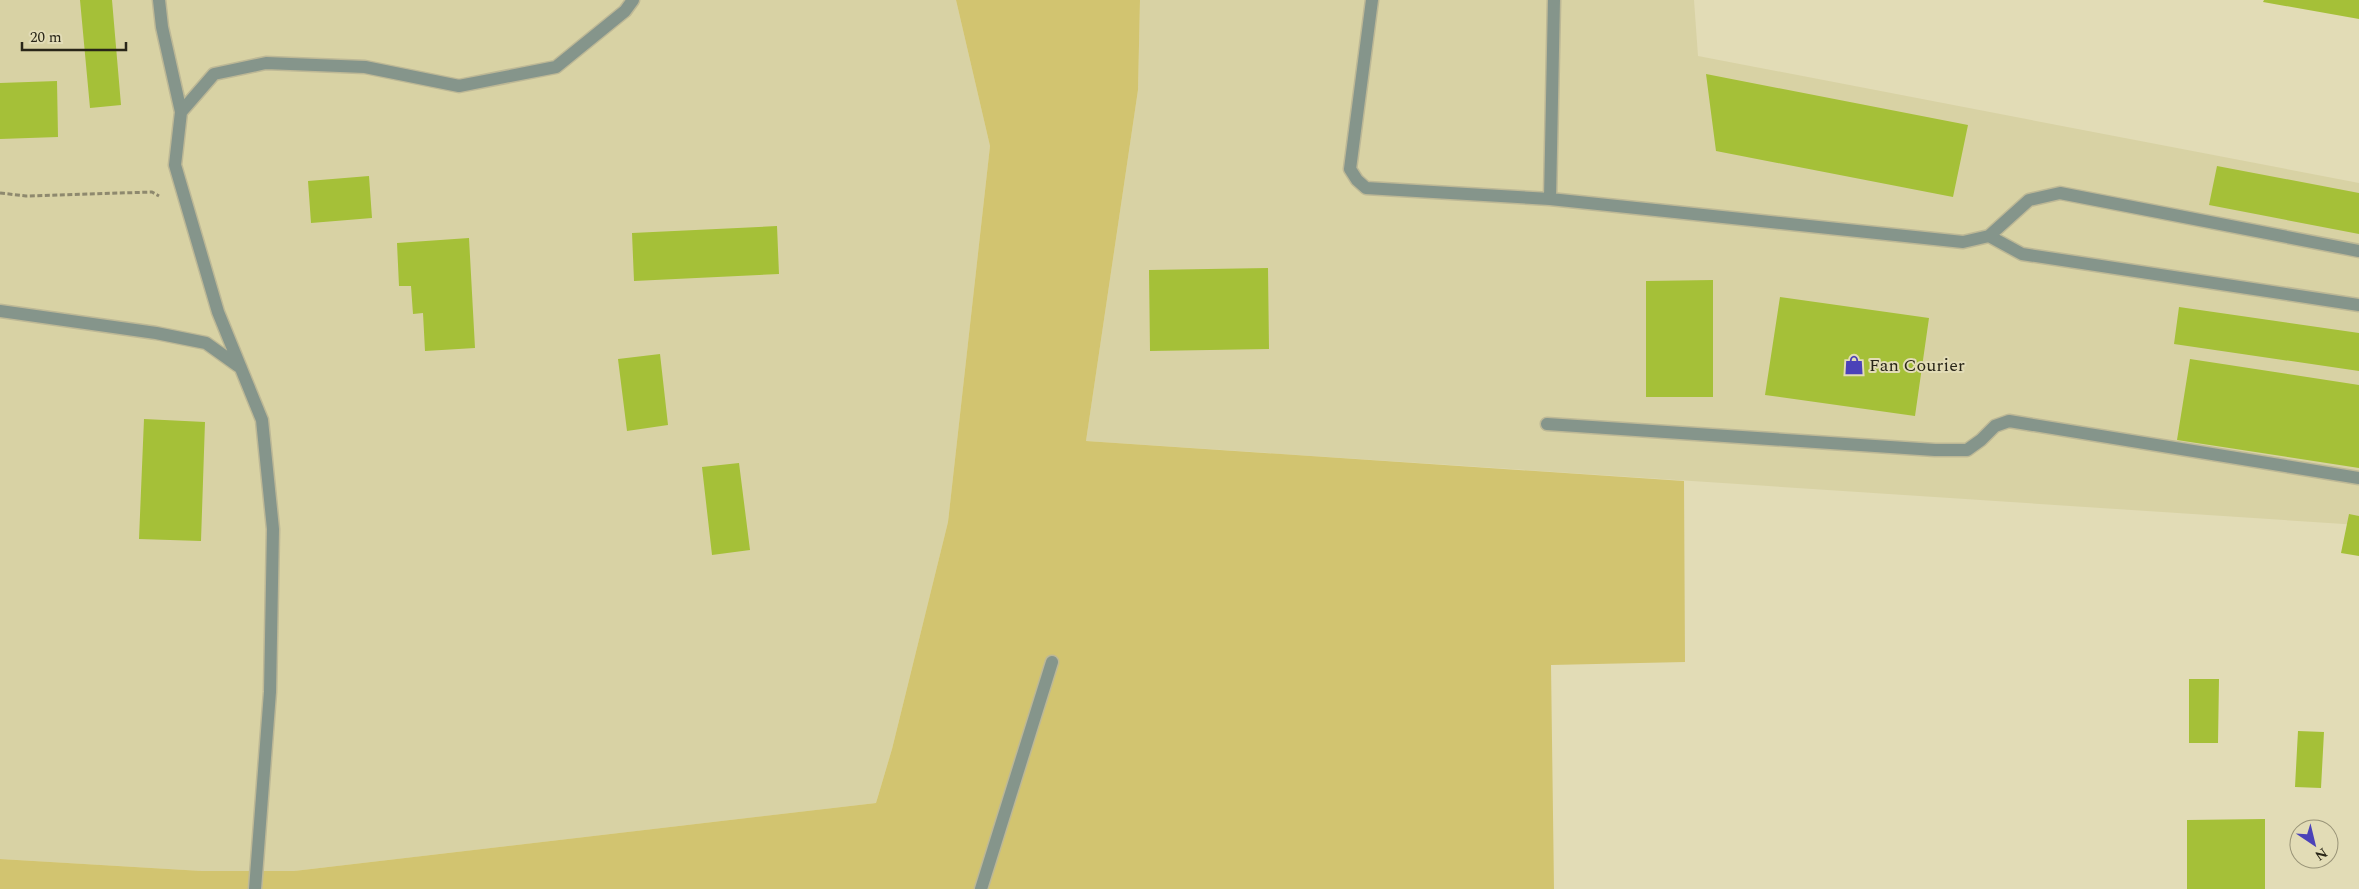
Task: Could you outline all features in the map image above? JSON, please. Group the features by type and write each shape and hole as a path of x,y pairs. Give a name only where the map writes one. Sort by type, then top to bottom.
{"lane":[{"path":"159,0 162,27 181,112 175,165 218,312 262,420 273,529 270,692 256,889"},
{"path":"181,112 214,74 266,62 365,67 459,86 556,67 625,11 633,0"},
{"path":"1372,0 1350,168 1357,180 1366,188 1550,199 1963,242 1989,236 2029,200 2060,193 2359,250"},
{"path":"1550,199 1554,0"},
{"path":"1989,236 2022,254 2359,306"},
{"path":"0,311 156,333 206,343 241,368"},
{"path":"1547,424 1934,450 1967,450 1981,440 1995,426 2010,420 2359,478"},
{"path":"981,889 1052,662"}],"path":[{"path":"0,193 26,196 152,192 189,215"}],"shaded area":[{"path":"0,0 956,0 990,146 948,522 892,749 876,803 294,871 202,871 0,859"},
{"path":"956,0 1140,0 1138,90 1086,441 1684,481 1685,662 1551,665 1554,889 0,889 0,859 202,871 294,871 876,803 892,749 948,522 990,146"},
{"path":"1140,0 1694,0 1698,56 2359,183 2359,525 1086,441 1138,90"}],"building":[{"path":"80,0 112,0 121,105 90,108"},
{"path":"2264,0 2359,0 2359,19 2263,2"},
{"path":"1706,74 1968,125 1953,197 1716,151"},
{"path":"57,81 58,137 0,139 0,83"},
{"path":"2217,166 2359,193 2359,234 2209,205"},
{"path":"369,176 372,218 311,223 308,181"},
{"path":"777,226 779,274 634,281 632,233"},
{"path":"469,238 475,348 425,351 423,313 413,314 411,286 399,286 397,243"},
{"path":"1268,268 1269,349 1150,351 1149,270"},
{"path":"1713,280 1713,397 1646,397 1646,281"},
{"path":"1780,297 1929,318 1915,416 1765,395"},
{"path":"2179,307 2359,333 2359,371 2174,344"},
{"path":"660,354 668,425 627,431 618,359"},
{"path":"2190,359 2359,385 2359,468 2177,440"},
{"path":"144,419 205,422 201,541 139,539"},
{"path":"739,463 750,550 712,555 702,467"},
{"path":"2349,514 2359,516 2359,556 2341,553"},
{"path":"2189,679 2219,679 2218,743 2189,743"},
{"path":"2298,731 2324,732 2321,788 2295,787"},
{"path":"2265,819 2265,889 2187,889 2187,820"}],"place":[{"name":"Fan Courier","path":"1854,365"}]}
